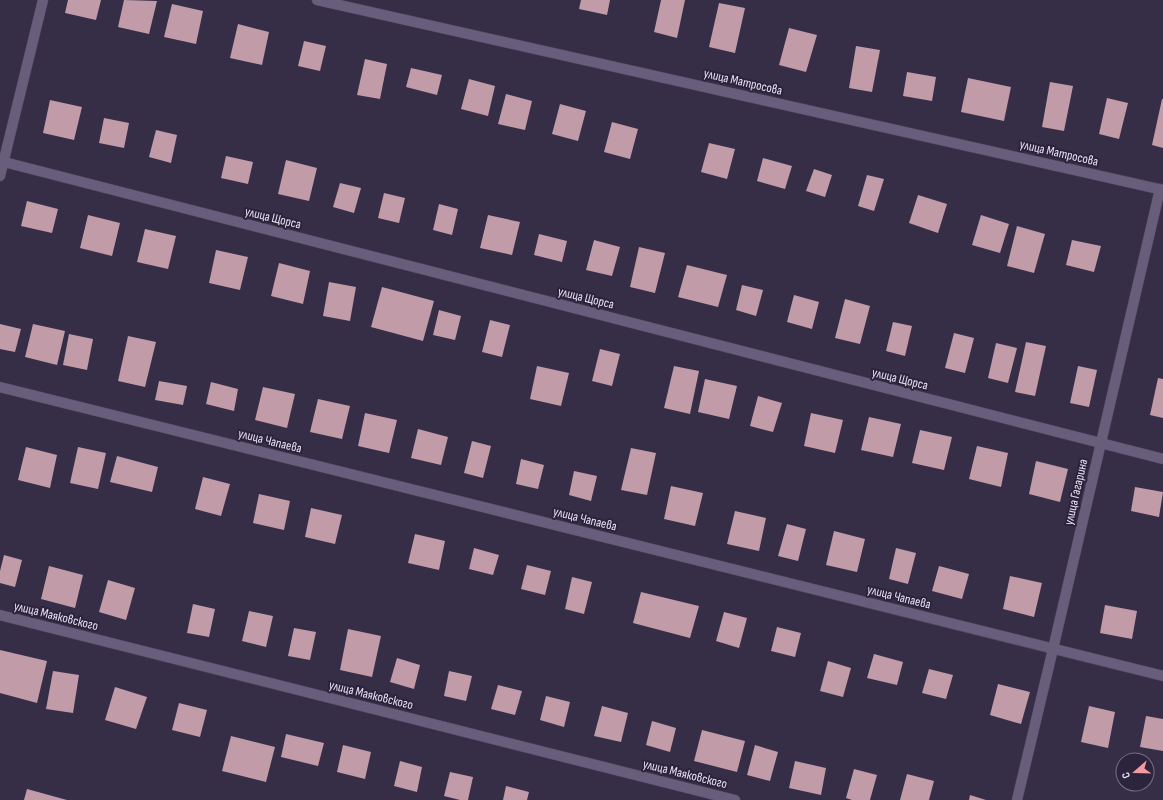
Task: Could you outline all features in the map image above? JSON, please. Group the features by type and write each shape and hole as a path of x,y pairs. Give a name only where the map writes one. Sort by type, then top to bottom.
{"street":[{"path":"0,176 43,0"},
{"name":"улица Матросова","path":"317,0 1161,189"},
{"name":"улица Щорса","path":"4,162 1163,459"},
{"name":"улица Гагарина","path":"1017,800 1161,189"},
{"name":"улица Чапаева","path":"0,387 1163,676"},
{"name":"улица Маяковского","path":"0,615 735,800"}],"building":[{"path":"68,0 101,0 96,20 65,13"},
{"path":"124,0 157,1 149,34 118,27"},
{"path":"581,0 610,0 607,15 579,9"},
{"path":"661,0 685,0 677,38 654,32"},
{"path":"719,3 745,8 735,53 709,47"},
{"path":"172,4 203,11 196,44 164,37"},
{"path":"238,24 269,32 262,65 230,58"},
{"path":"789,28 817,35 806,72 779,65"},
{"path":"304,41 326,46 320,71 298,66"},
{"path":"856,46 880,50 872,92 849,88"},
{"path":"365,59 387,64 380,99 357,95"},
{"path":"411,68 442,75 437,95 406,87"},
{"path":"907,72 936,77 932,101 903,96"},
{"path":"968,78 1011,87 1004,121 961,112"},
{"path":"469,79 495,86 488,116 461,109"},
{"path":"1050,82 1073,86 1064,131 1042,127"},
{"path":"506,94 532,101 525,130 498,124"},
{"path":"1107,98 1128,103 1119,139 1099,134"},
{"path":"1163,99 1163,148 1152,145"},
{"path":"50,100 82,107 74,140 43,133"},
{"path":"560,104 586,111 578,141 552,134"},
{"path":"104,118 129,123 124,148 99,143"},
{"path":"612,122 638,129 630,159 604,152"},
{"path":"156,130 177,135 171,163 149,157"},
{"path":"709,143 735,149 727,179 701,172"},
{"path":"226,156 253,162 248,184 221,178"},
{"path":"763,158 792,166 785,189 757,181"},
{"path":"286,160 317,168 309,201 278,194"},
{"path":"814,169 832,175 825,197 806,191"},
{"path":"867,175 884,179 874,211 858,206"},
{"path":"340,183 361,188 354,213 333,207"},
{"path":"384,193 405,198 399,223 378,218"},
{"path":"918,195 947,204 938,233 909,223"},
{"path":"27,201 58,209 52,233 21,226"},
{"path":"439,204 458,209 452,235 433,230"},
{"path":"88,215 120,223 112,256 80,248"},
{"path":"488,215 520,222 512,255 480,248"},
{"path":"981,215 1009,224 1000,253 972,245"},
{"path":"1017,226 1045,234 1034,273 1007,266"},
{"path":"145,229 176,236 168,269 137,262"},
{"path":"539,234 567,241 562,262 534,255"},
{"path":"594,240 620,247 612,276 586,270"},
{"path":"1072,240 1101,246 1094,272 1066,265"},
{"path":"639,247 665,253 655,293 630,287"},
{"path":"216,250 248,257 240,290 209,283"},
{"path":"279,263 310,271 303,304 271,296"},
{"path":"687,265 727,275 718,307 678,297"},
{"path":"329,282 356,287 350,321 323,316"},
{"path":"742,285 763,290 756,316 736,310"},
{"path":"382,287 434,301 423,341 371,327"},
{"path":"794,295 819,302 812,329 787,322"},
{"path":"845,299 870,306 860,344 835,338"},
{"path":"439,310 461,316 455,340 433,335"},
{"path":"490,320 510,325 502,357 482,352"},
{"path":"893,322 912,326 905,356 886,351"},
{"path":"0,324 21,329 15,352 0,349"},
{"path":"33,324 65,331 57,365 25,357"},
{"path":"954,333 974,338 965,373 945,368"},
{"path":"69,334 93,339 87,370 63,365"},
{"path":"128,336 156,342 145,387 118,381"},
{"path":"1026,342 1046,346 1035,396 1015,392"},
{"path":"996,343 1017,348 1008,383 988,378"},
{"path":"600,349 620,354 612,386 592,381"},
{"path":"537,366 569,373 561,406 530,399"},
{"path":"674,366 699,371 690,414 664,408"},
{"path":"1078,366 1097,370 1089,407 1070,403"},
{"path":"1158,378 1163,379 1163,418 1150,415"},
{"path":"705,379 737,386 729,419 698,412"},
{"path":"159,381 187,386 183,405 155,400"},
{"path":"211,382 238,389 234,411 206,404"},
{"path":"263,387 295,394 287,428 255,420"},
{"path":"758,396 782,403 773,432 750,426"},
{"path":"318,399 350,406 342,439 310,432"},
{"path":"365,413 397,420 389,453 358,446"},
{"path":"811,413 843,420 835,453 804,446"},
{"path":"869,417 901,424 893,457 861,450"},
{"path":"418,429 448,437 441,465 411,458"},
{"path":"920,430 952,437 944,470 912,463"},
{"path":"472,441 491,446 483,478 464,473"},
{"path":"977,446 1008,453 1001,487 969,479"},
{"path":"26,447 57,455 50,488 18,480"},
{"path":"78,447 106,453 98,489 70,483"},
{"path":"631,448 656,453 647,495 621,490"},
{"path":"117,456 158,467 152,492 110,482"},
{"path":"521,459 544,465 538,489 516,484"},
{"path":"1036,461 1068,469 1060,502 1029,494"},
{"path":"574,471 597,476 591,501 569,495"},
{"path":"203,477 230,484 221,516 195,509"},
{"path":"671,486 703,493 695,526 664,519"},
{"path":"1135,487 1163,492 1159,517 1131,511"},
{"path":"259,494 290,501 284,530 253,523"},
{"path":"311,508 342,515 335,544 305,537"},
{"path":"735,511 766,518 759,551 727,544"},
{"path":"787,524 806,529 798,561 778,556"},
{"path":"834,531 865,539 857,572 826,565"},
{"path":"415,534 445,541 439,570 408,563"},
{"path":"474,548 499,555 493,575 469,569"},
{"path":"896,548 916,553 908,584 889,579"},
{"path":"4,555 22,560 15,587 0,583 0,571"},
{"path":"527,565 551,571 545,595 521,589"},
{"path":"49,566 83,575 75,608 41,599"},
{"path":"939,566 969,574 962,599 932,591"},
{"path":"1010,576 1042,583 1034,617 1003,609"},
{"path":"572,577 592,582 584,614 565,609"},
{"path":"108,580 135,588 126,620 99,612"},
{"path":"641,592 699,606 690,638 633,623"},
{"path":"193,604 215,609 209,637 187,633"},
{"path":"1105,605 1137,611 1132,639 1100,633"},
{"path":"249,611 273,616 266,647 242,641"},
{"path":"724,612 747,618 739,648 716,641"},
{"path":"777,627 801,633 795,657 771,651"},
{"path":"294,628 316,632 310,660 288,656"},
{"path":"348,629 381,636 372,677 340,670"},
{"path":"0,650 47,661 37,703 0,693"},
{"path":"874,654 903,662 897,685 867,678"},
{"path":"397,658 420,665 414,689 390,682"},
{"path":"828,661 851,668 843,697 820,691"},
{"path":"929,669 953,675 946,699 922,693"},
{"path":"53,671 79,675 73,713 46,709"},
{"path":"449,671 472,676 466,701 444,696"},
{"path":"998,684 1030,692 1021,724 990,715"},
{"path":"498,685 522,691 515,715 491,709"},
{"path":"115,687 147,697 136,729 105,720"},
{"path":"546,696 570,702 564,727 540,720"},
{"path":"179,703 207,710 200,737 172,730"},
{"path":"602,706 628,713 621,742 594,736"},
{"path":"1089,706 1115,712 1108,748 1081,742"},
{"path":"1146,716 1163,719 1163,751 1140,747"},
{"path":"652,721 676,728 670,752 646,745"},
{"path":"702,730 745,741 737,772 694,761"},
{"path":"286,734 324,743 318,766 281,757"},
{"path":"231,736 275,747 266,782 222,771"},
{"path":"343,745 371,752 365,779 337,772"},
{"path":"755,745 778,752 770,781 747,775"},
{"path":"400,761 422,767 417,792 394,786"},
{"path":"795,761 826,768 821,795 789,788"},
{"path":"854,769 877,775 870,800 852,800 846,798"},
{"path":"450,772 473,777 468,800 460,800 444,796"},
{"path":"907,774 934,781 929,800 900,800"},
{"path":"506,786 529,792 527,800 503,800"},
{"path":"27,789 67,800 24,800"},
{"path":"970,795 986,800 969,800"}]}
